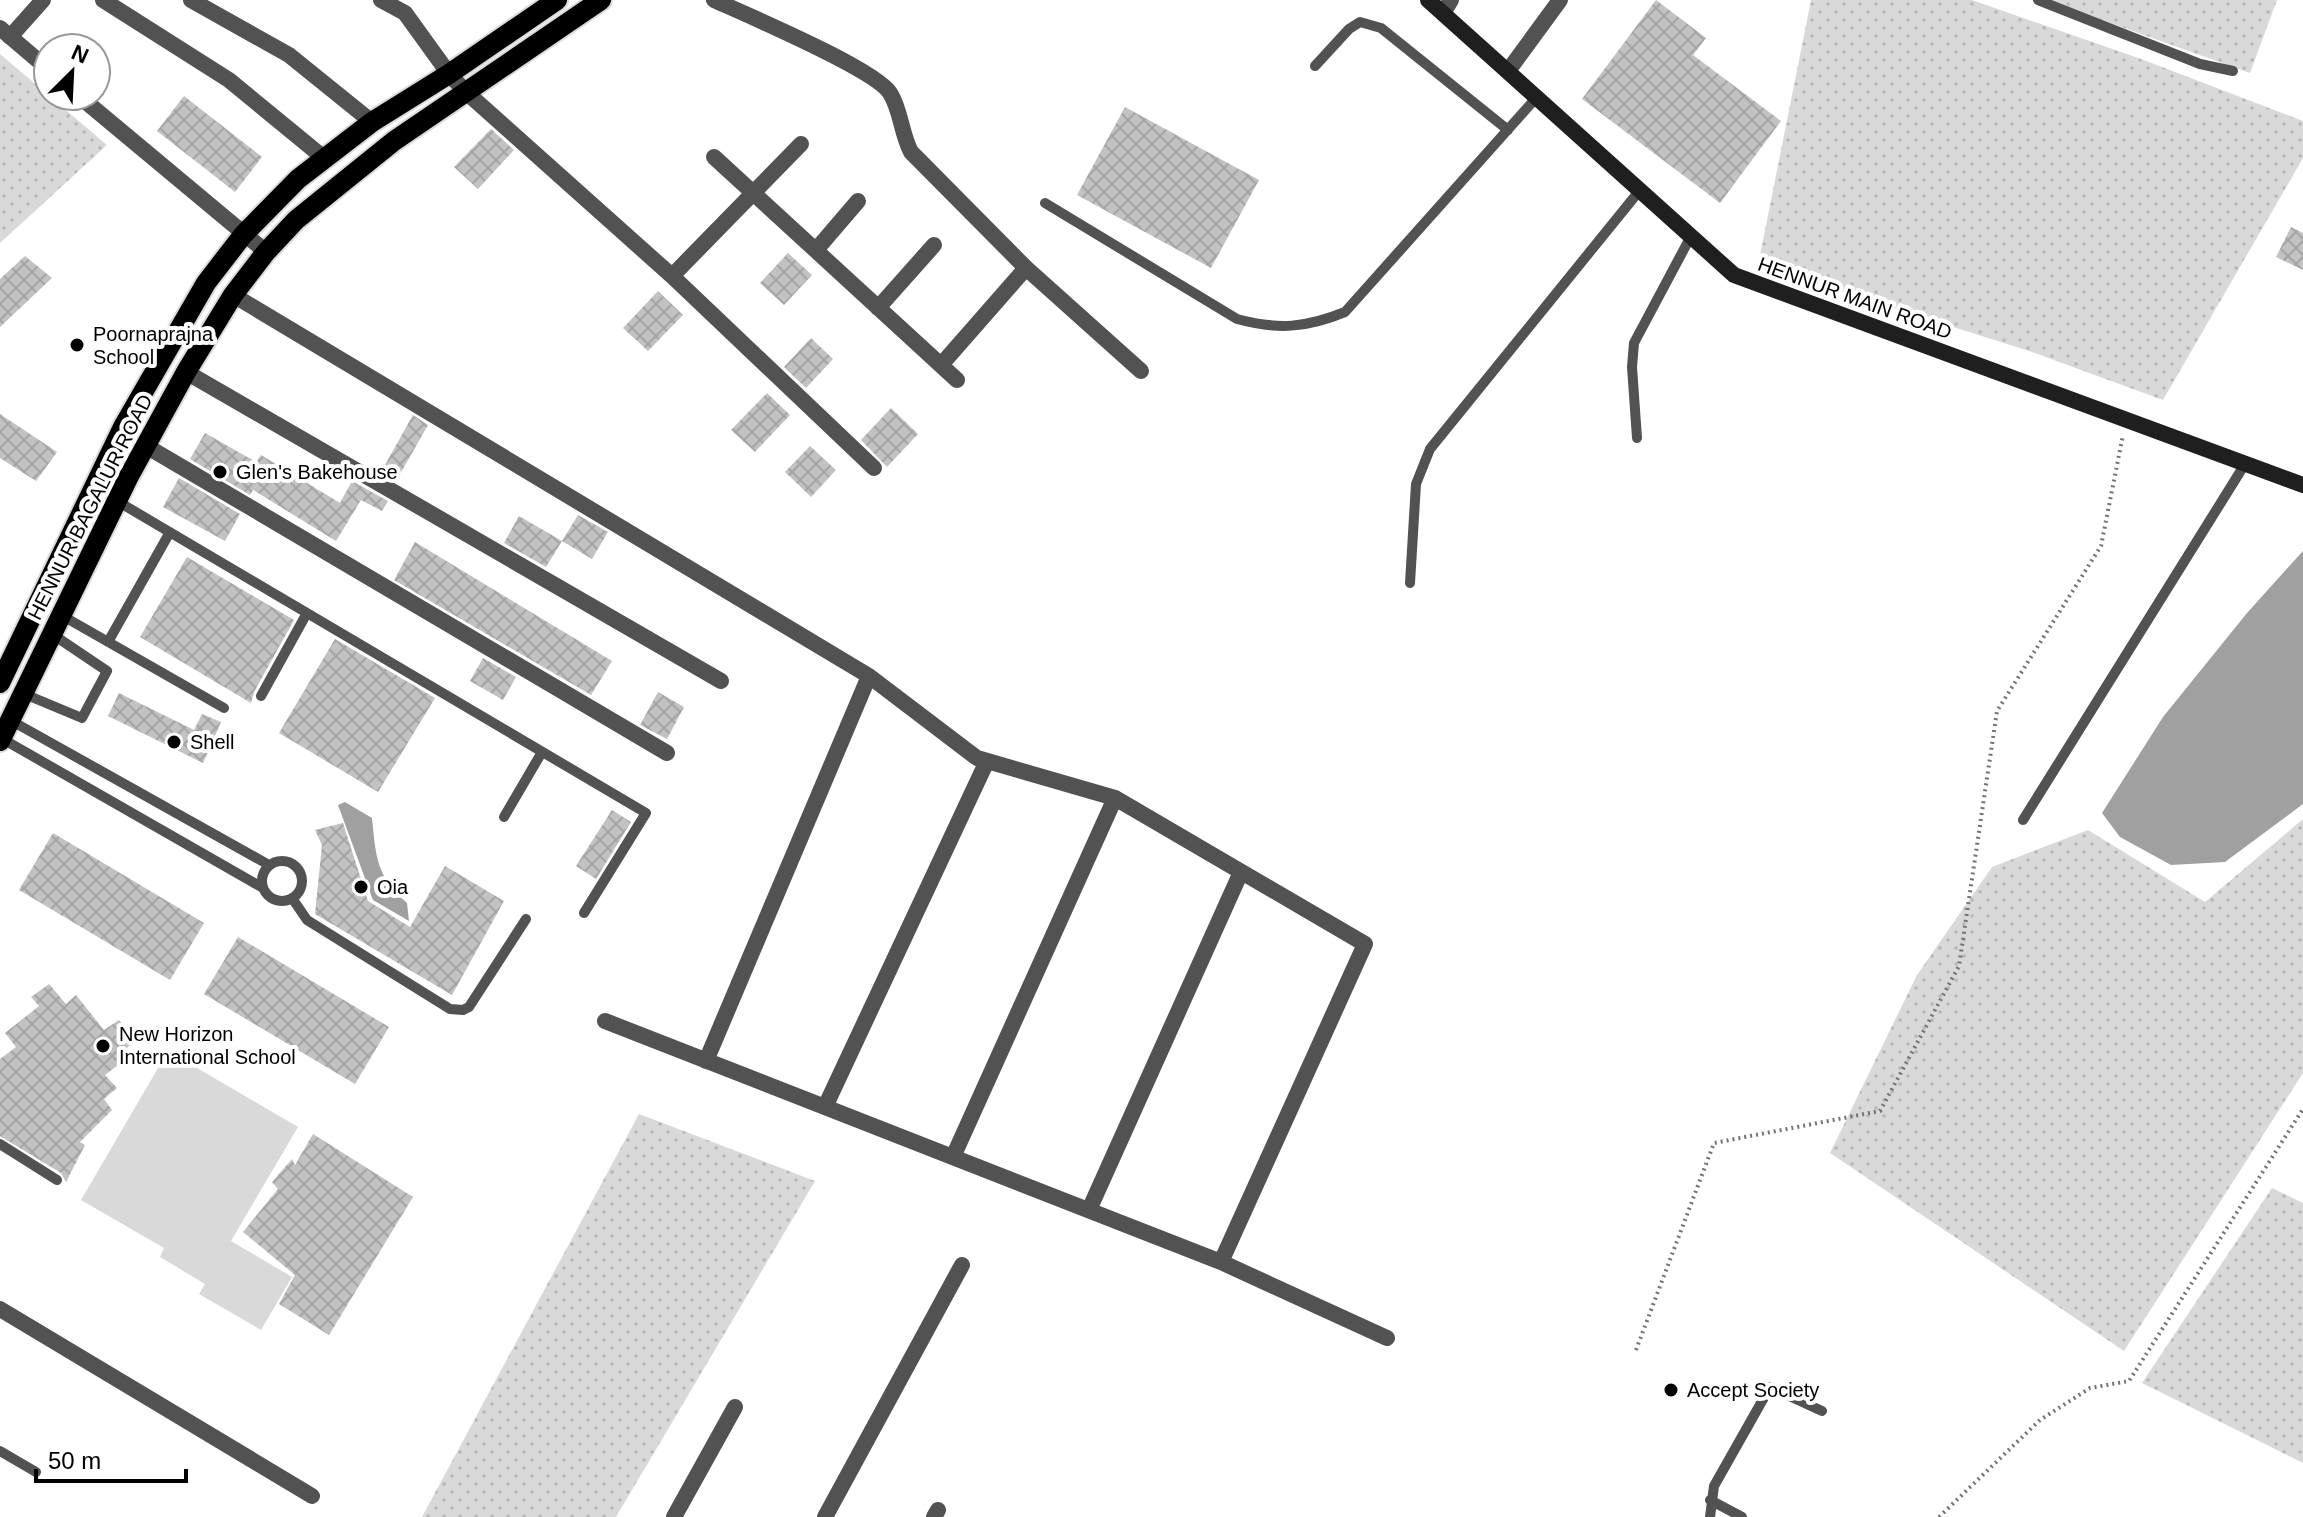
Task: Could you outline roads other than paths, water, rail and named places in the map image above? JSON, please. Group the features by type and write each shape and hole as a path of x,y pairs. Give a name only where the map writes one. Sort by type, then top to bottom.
{"main road":[{"name":"HENNUR BAGALUR ROAD","path":"0,683 123,427 206,283 243,235 298,179 372,122 557,0"},
{"name":"HENNUR BAGALUR ROAD","path":"4,733 128,478 186,372 233,295 266,252 296,220 394,141 601,0"},
{"name":"HENNUR MAIN ROAD","path":"1428,0 1447,7 1508,71 1734,275 2303,485"},
{"path":"104,465 128,478"}],"street":[{"path":"32,56 5,33 43,0"},
{"path":"103,0 229,80 324,158"},
{"path":"191,0 289,55 372,122"},
{"path":"381,0 405,13 449,74 466,92 672,276 874,468"},
{"path":"714,0 822,51 884,85 897,108 903,136 911,152 1026,268 1141,371"},
{"path":"1508,71 1560,0"},
{"path":"98,112 266,252"},
{"path":"672,276 801,144"},
{"path":"714,157 957,380"},
{"path":"816,250 858,201"},
{"path":"878,308 934,245"},
{"path":"941,365 1026,268"},
{"path":"233,295 869,676 977,758 1115,798 1365,944 1221,1262"},
{"path":"186,372 721,681"},
{"path":"146,446 667,753"},
{"path":"706,1061 869,676"},
{"path":"825,1107 987,761"},
{"path":"953,1157 1115,798"},
{"path":"1089,1210 1241,872"},
{"path":"605,1021 1221,1262 1387,1338"},
{"path":"825,1517 962,1265"},
{"path":"0,1309 312,1496"},
{"path":"674,1517 735,1407"}],"lane":[{"path":"2038,0 2200,64 2233,71"},
{"path":"1315,66 1349,29 1360,22 1371,24 1381,28 1508,130"},
{"path":"1045,203 1237,319 1267,327 1300,326 1324,321 1345,312 1537,97"},
{"path":"1410,583 1416,484 1430,449 1640,190"},
{"path":"1637,438 1632,367 1634,343 1691,236"},
{"path":"2023,820 2245,464"},
{"path":"117,501 646,813 584,913"},
{"path":"108,642 170,532"},
{"path":"261,696 307,613"},
{"path":"56,625 108,642 224,708"},
{"path":"22,693 82,718 107,671 56,625"},
{"path":"4,733 269,865 287,861 298,868 301,888 292,898 278,900 272,897 263,888 4,733"},
{"path":"504,817 542,752"},
{"path":"263,888 263,876 269,865"},
{"path":"292,898 307,920 457,1011 469,1007 526,919"},
{"path":"0,1144 57,1180"},
{"path":"1710,1517 1714,1486 1770,1387 1822,1411"},
{"path":"0,1451 36,1472"},
{"path":"1710,1500 1742,1517"}],"place":[{"name":"Poornaprajna School","path":"77,345"},
{"name":"Glen's Bakehouse","path":"220,472"},
{"name":"Shell","path":"174,742"},
{"name":"Oia","path":"361,887"},
{"name":"New Horizon International School","path":"103,1046"},
{"name":"Accept Society","path":"1671,1390"}]}
